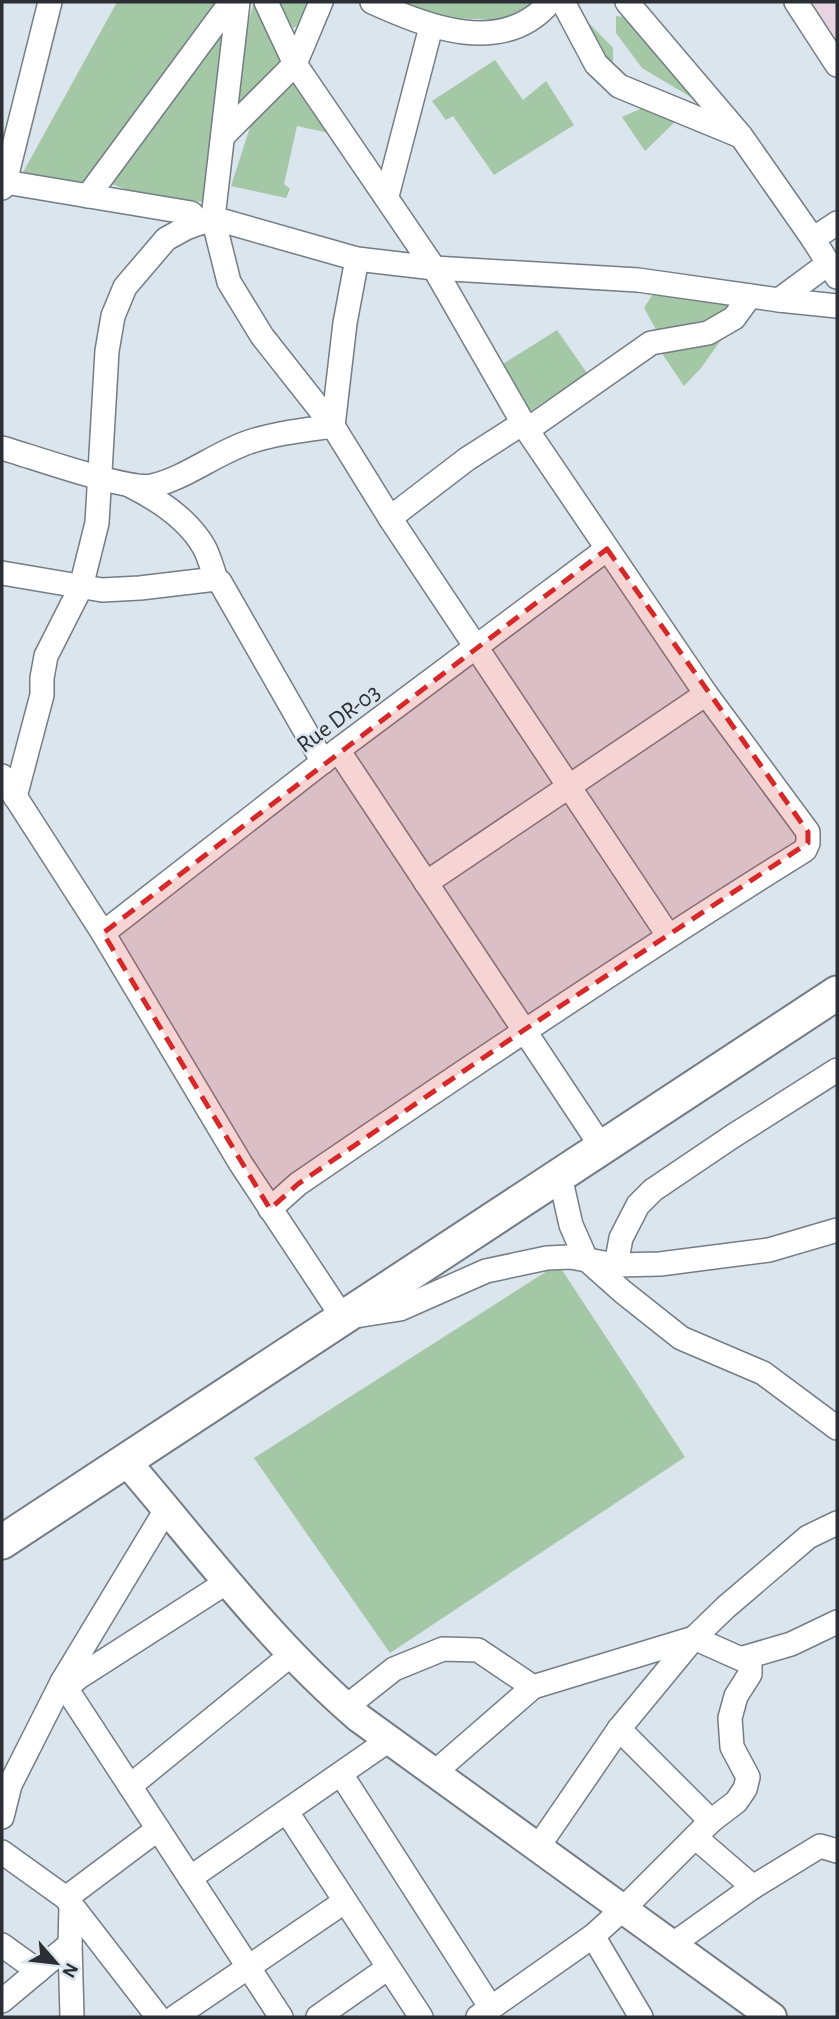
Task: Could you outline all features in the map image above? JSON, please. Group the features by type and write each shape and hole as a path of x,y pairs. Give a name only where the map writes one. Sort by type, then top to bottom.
{"highway":[{"path":"2,1542 837,993"}],"main road":[{"path":"125,1460 227,1582 322,1686 345,1707 673,1944 762,2014"}],"street":[{"path":"50,2 4,185 191,213 207,220 357,259 434,268 638,280 837,306"},
{"path":"88,196 230,2"},
{"path":"238,2 225,134 207,220 229,282 262,336 333,426 390,518 668,935"},
{"path":"266,2 295,64 434,268 525,427 706,694 808,832 805,850 668,935 524,1030 298,1184 270,1209"},
{"path":"225,134 295,64 321,2"},
{"path":"372,2 431,27 468,34 504,30 539,15 550,2"},
{"path":"563,2 596,64 619,86 741,136"},
{"path":"627,2 741,136 833,270 779,300"},
{"path":"796,2 837,65"},
{"path":"387,197 431,27"},
{"path":"15,797 42,695 46,656 80,587 97,523 107,351 113,316 125,287 166,239 207,220"},
{"path":"813,239 837,223"},
{"path":"333,426 345,323 357,259"},
{"path":"390,518 467,459 525,427 651,343 708,333 734,318 750,296"},
{"path":"2,448 100,477 150,486 181,475 249,442 333,426"},
{"path":"125,483 161,501 184,522 204,546 216,579 331,756 426,883 603,1149"},
{"name":"Rue DR-03","path":"103,933 331,756 607,549"},
{"path":"2,573 102,590 216,579"},
{"path":"426,883 706,694"},
{"path":"2,776 103,933 270,1209 343,1318 400,1309 486,1271 547,1258 586,1259 615,1265 660,1264 769,1250 837,1230"},
{"path":"615,1265 621,1238 638,1205 653,1190 837,1070"},
{"path":"561,1176 571,1225 586,1259 681,1338 763,1373 837,1428"},
{"path":"2,1817 10,1785 20,1764 167,1508"},
{"path":"538,1847 619,1729 694,1638 808,1537 837,1523"},
{"path":"64,1685 227,1582"},
{"path":"743,1658 791,1644 837,1622"},
{"path":"341,1774 485,2012 593,1936 624,1909 703,1829 736,1802 746,1789 748,1777 732,1747 730,1718 736,1696 750,1674 750,1663 694,1638 533,1686 434,1773"},
{"path":"345,1707 394,1669 443,1649 478,1650 533,1686"},
{"path":"130,1786 292,1654"},
{"path":"64,1685 281,2017"},
{"path":"619,1729 753,1887"},
{"path":"190,1878 389,1740"},
{"path":"287,1812 421,2017"},
{"path":"69,1902 158,1829"},
{"path":"673,1944 753,1887 820,1846 837,1851"},
{"path":"2,1852 69,1902 159,2017"},
{"path":"69,1902 72,2017"},
{"path":"175,2017 344,1902"},
{"path":"593,1936 641,2017"},
{"path":"2,2001 70,1944"},
{"path":"2,1945 38,1971"},
{"path":"318,2017 388,1968"}],"highlighted area":[{"path":"607,549 808,832 808,843 524,1030 298,1184 270,1209 103,933"}],"shaded area":[{"path":"810,2 837,2 837,43"}],"green space":[{"path":"117,2 223,2 84,189 21,176"},
{"path":"254,2 263,2 288,60 230,124 243,40"},
{"path":"279,2 313,2 302,23 293,28"},
{"path":"392,2 539,2 510,20 442,18"},
{"path":"616,16 636,19 699,102 642,68 616,33"},
{"path":"583,17 613,48 613,73"},
{"path":"221,25 225,38 208,195 203,202 133,192 109,183"},
{"path":"495,60 523,100 546,81 574,125 494,175 453,116 446,120 432,101"},
{"path":"294,71 338,135 297,126 284,184 290,189 286,198 231,186 253,118"},
{"path":"656,102 684,113 645,151 622,117"},
{"path":"658,286 750,298 734,318 658,333 644,308"},
{"path":"731,326 701,368 684,386 659,349"},
{"path":"557,330 587,373 529,412 503,364"},
{"path":"558,1264 685,1457 390,1653 254,1458"}]}
